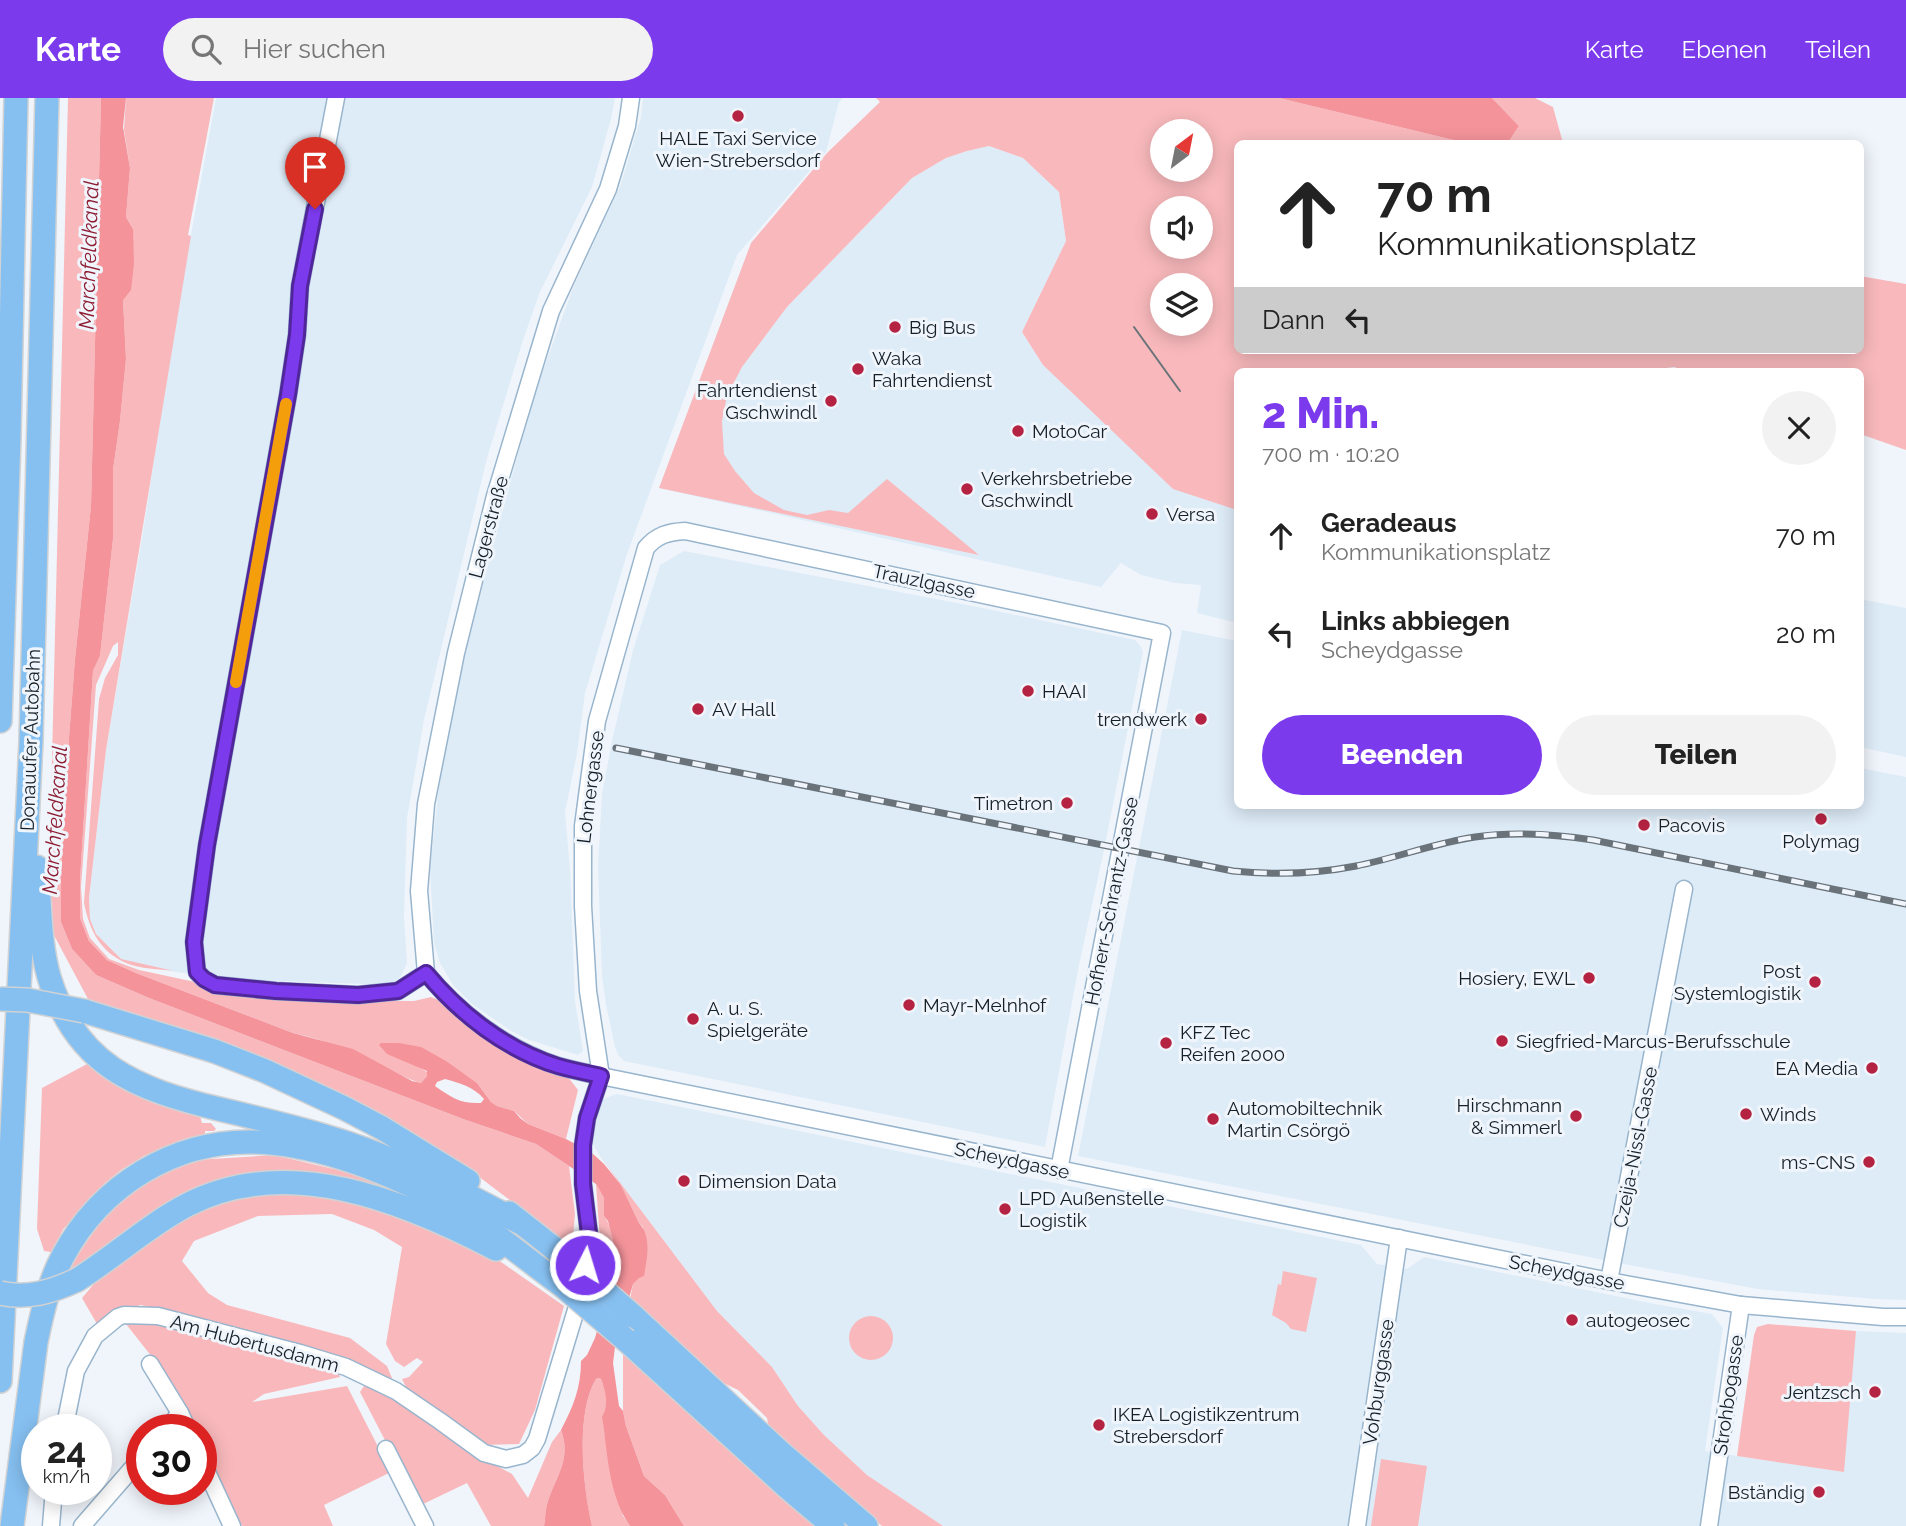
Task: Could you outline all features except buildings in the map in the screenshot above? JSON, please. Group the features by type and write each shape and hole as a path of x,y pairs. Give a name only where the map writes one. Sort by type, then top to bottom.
{"highway":[{"name":"Donauufer Autobahn","path":"0,721 16,98"},
{"name":"Donauufer Autobahn","path":"0,1381 29,777 47,98"},
{"path":"29,777 42,931 49,976 69,1022 100,1060 117,1073 154,1091 321,1134 392,1159 519,1222"},
{"path":"0,999 27,1000 85,1011 214,1051 324,1098 382,1128 454,1172 495,1201 570,1261 780,1452 866,1526"},
{"path":"12,1526 36,1342 55,1274 75,1236 98,1207 126,1182 159,1163 194,1149 253,1142 291,1146 334,1156 389,1176 445,1203 493,1232 563,1286 626,1340 777,1478 834,1526"},
{"path":"0,1293 21,1296 57,1289 77,1280 187,1205 233,1188 280,1182 319,1185 401,1206 440,1221 535,1266"}],"street":[{"path":"337,98 300,286 297,335 288,395 207,845 194,942 197,972 215,985 358,995 398,991 426,973"},
{"name":"Lagerstraße","path":"426,973 419,891 426,804 456,653 495,496 551,311 608,189 627,126 631,98"},
{"name":"Trauzlgasse","path":"685,531 1163,633"},
{"name":"Lohnergasse","path":"601,1076 588,991 582,872 583,826 597,720 646,548 661,535 685,531"},
{"name":"Hofherr-Schrantz-Gasse","path":"1059,1170 1163,633"},
{"name":"Czeija-Nissl-Gasse","path":"1609,1281 1684,889"},
{"name":"Scheydgasse","path":"426,973 452,1002 506,1043 556,1065 601,1076 1609,1281 1741,1305 1906,1317"},
{"name":"Am Hubertusdamm","path":"67,1414 76,1371 95,1336 124,1315 158,1316 346,1367 396,1391 484,1453 506,1459 523,1455 532,1448 537,1439 576,1310 590,1242 583,1184 583,1145 587,1118 601,1076"},
{"name":"Vohburggasse","path":"1357,1526 1399,1238"},
{"name":"Strohbogasse","path":"1709,1526 1741,1305"},
{"path":"150,1364 180,1413"},
{"path":"386,1449 425,1526"},
{"path":"82,1526 126,1475"},
{"path":"217,1494 232,1526"},
{"path":"51,1526 53,1505"}],"shaded area":[{"path":"68,98 101,98 91,506 75,659 61,878 61,922 72,949 96,975 149,998 463,1119 536,1144 569,1166 575,1214 572,1247 470,1170 261,1060 88,999 48,924"},
{"path":"101,98 126,98 123,127 130,168 126,217 133,229 134,264 131,290 123,300 126,359 113,470 113,539 100,656 93,671 80,918 89,941 107,960 293,1033 353,1049 412,1081 421,1083 427,1076 427,1071 387,1054 379,1045 399,1043 421,1047 477,1083 497,1106 514,1111 528,1124 592,1153 604,1164 621,1185 647,1241 644,1276 633,1284 615,1347 613,1363 619,1406 644,1476 665,1495 684,1526 630,1526 623,1514 610,1473 602,1417 606,1399 599,1378 589,1394 583,1431 584,1472 592,1526 544,1526 546,1509 565,1452 561,1430 576,1397 581,1361 595,1338 615,1269 613,1240 604,1216 604,1198 596,1184 536,1144 463,1119 96,975 72,949 61,922 61,878 75,659 91,506","holes":["445,1079 471,1088 484,1099 481,1103 474,1103 452,1097 435,1086 437,1082"]},
{"path":"126,98 214,98 188,235 191,236 106,750 89,898 90,919 96,934 121,959 174,971 131,965 109,953 93,931 84,903 99,699 105,678 118,655 118,642 113,646 96,685 81,887 83,919 90,938 109,959 139,970 261,996 358,1001 414,1001 431,997 446,1003 568,1077 578,1090 566,1139 528,1124 514,1111 497,1106 477,1083 465,1075 419,1067 427,1072 427,1076 421,1083 417,1082 341,1048 293,1033 136,973 107,960 89,941 80,918 80,880 93,671 100,656 113,539 113,470 126,359 123,300 133,229 126,217 130,168 124,130"},
{"path":"216,98 615,98 592,187 540,292 487,458 424,720 407,818 404,916 407,963 401,976 390,985 227,979 130,962 121,960 108,947 96,934 90,919 89,898 106,750 177,311"},
{"path":"643,98 843,98 839,102 826,152 737,255 627,554 585,693 577,754 565,812 575,1001 583,1051 578,1055 529,1040 511,1031 472,1004 453,985 440,963 434,943 430,868 443,750 463,657 527,421 573,288 621,184 641,117"},
{"path":"876,98 1279,98 1454,140 1234,140 1234,354 1864,354 1864,277 1906,284 1906,450 1864,435 1864,368 1234,368 1234,509 1173,489 1043,365 1022,332 1066,241 1059,192 1023,158 989,146 946,158 912,178 787,307 742,367 727,396 722,421 724,454 735,471 754,493 784,510 807,515 829,510 848,513 887,479 979,555 659,488 751,243 827,153 880,102"},
{"path":"1279,98 1492,98 1519,126 1510,140 1454,140"},
{"path":"1492,98 1535,98 1553,107 1562,140 1510,140 1519,126"},
{"path":"989,146 1023,158 1059,192 1066,241 1022,332 1043,365 1176,482 1234,500 1234,622 1197,613 1201,585 1175,583 1141,575 1121,563 1101,587 659,488 787,307 912,178 946,158"},
{"path":"684,551 978,607 1135,640 1140,645 1143,652 1045,1147 624,1061 618,1055 602,976 598,867 602,794 633,650 660,565"},
{"path":"1864,600 1906,608 1906,757 1864,748"},
{"path":"1182,630 1234,640 1234,809 1864,809 1864,769 1906,777 1906,1300 1758,1289 1078,1156"},
{"path":"87,1064 109,1079 199,1113 202,1123 211,1123 216,1129 205,1131 200,1138 171,1145 144,1156 121,1170 105,1183 81,1214 64,1228 51,1252 44,1251 37,1229 42,1088"},
{"path":"617,1094 1361,1245 1377,1264 1407,1269 1424,1257 1712,1314 1723,1328 1705,1451 1843,1472 1856,1331 1906,1333 1906,1526 943,1526 867,1475 824,1435 798,1406 772,1367 717,1311 600,1156 593,1145 595,1113 603,1099"},
{"path":"274,1155 372,1178 451,1213 259,1175 99,1252 67,1271 105,1215 147,1180 195,1160"},
{"path":"600,1156 717,1311 772,1367 798,1406 824,1435 867,1475 943,1526 882,1526 769,1429 767,1418 738,1390 711,1377 630,1299 633,1284 639,1277 643,1227 621,1185"},
{"path":"596,1184 604,1198 604,1216 615,1248 615,1268 610,1279 599,1268"},
{"path":"297,1193 358,1204 484,1250 564,1306 535,1410 519,1444 484,1445 408,1391 402,1379 409,1377 423,1362 417,1358 404,1367 395,1361 386,1344 402,1247 374,1230 332,1214 258,1216 194,1241 182,1261 208,1293 227,1305 350,1338 387,1366 392,1378 387,1380 190,1317 141,1305 115,1312 97,1324 82,1298 98,1279 168,1228 204,1208 247,1195"},
{"path":"1283,1271 1317,1278 1306,1332 1291,1329 1272,1315"},
{"path":"871,1316 887,1322 893,1338 887,1354 871,1360 855,1354 849,1338 855,1322"},
{"path":"138,1319 337,1369 340,1377 264,1394 252,1402 347,1386 391,1472 324,1505 333,1526 242,1526 217,1476 217,1414 186,1414 152,1357 126,1324"},
{"path":"1768,1324 1856,1331 1844,1472 1737,1456 1754,1335 1757,1327"},
{"path":"623,1351 818,1526 684,1526 665,1495 644,1476 626,1426 623,1411"},
{"path":"599,1378 607,1400 603,1421 609,1458 623,1516 630,1526 592,1526 584,1472 583,1431 589,1394"},
{"path":"364,1386 375,1387 470,1451 512,1474 528,1498 552,1442 561,1430 565,1452 546,1509 544,1526 491,1526 467,1483 419,1506 360,1392"},
{"path":"1381,1459 1427,1466 1418,1526 1371,1526"}],"tram line":[{"path":"1134,327 1180,391"}],"railway":[{"path":"616,748 1233,871 1325,871 1371,863 1475,837 1534,834 1593,840 1906,904"}],"slow traffic":[{"path":"236,682 286,404"}],"place":[{"name":"HALE Taxi Service Wien-Strebersdorf","path":"738,116"},
{"name":"Big Bus","path":"895,327"},
{"name":"Waka Fahrtendienst","path":"858,369"},
{"name":"Fahrtendienst Gschwindl","path":"831,401"},
{"name":"MotoCar","path":"1018,431"},
{"name":"Verkehrsbetriebe Gschwindl","path":"967,489"},
{"name":"Versa","path":"1152,514"},
{"name":"HAAI","path":"1028,691"},
{"name":"AV Hall","path":"698,709"},
{"name":"trendwerk","path":"1201,719"},
{"name":"Timetron","path":"1067,803"},
{"name":"Polymag","path":"1821,819"},
{"name":"Pacovis","path":"1644,825"},
{"name":"Hosiery, EWL","path":"1589,978"},
{"name":"Post Systemlogistik","path":"1815,982"},
{"name":"Mayr-Melnhof","path":"909,1005"},
{"name":"A. u. S. Spielgeräte","path":"693,1019"},
{"name":"Siegfried-Marcus-Berufsschule","path":"1502,1041"},
{"name":"KFZ Tec Reifen 2000","path":"1166,1043"},
{"name":"EA Media","path":"1872,1068"},
{"name":"Winds","path":"1746,1114"},
{"name":"Hirschmann & Simmerl","path":"1576,1116"},
{"name":"Automobiltechnik Martin Csörgö","path":"1213,1119"},
{"name":"ms-CNS","path":"1869,1162"},
{"name":"Dimension Data","path":"684,1181"},
{"name":"LPD Außenstelle Logistik","path":"1005,1209"},
{"name":"autogeosec","path":"1572,1320"},
{"name":"Jentzsch","path":"1875,1392"},
{"name":"IKEA Logistikzentrum Strebersdorf","path":"1099,1425"},
{"name":"Bständig","path":"1819,1492"}],"route":[{"path":"315,209 300,286 297,335 288,395 207,845 194,942 197,972 215,985 358,995 398,991 426,973 458,1008 506,1043 556,1065 601,1076 587,1118 583,1145 583,1184 590,1242 585,1265"}],"water label":[{"name":"Marchfeldkanal","path":"89,255"},
{"name":"Marchfeldkanal","path":"55,820"}]}
